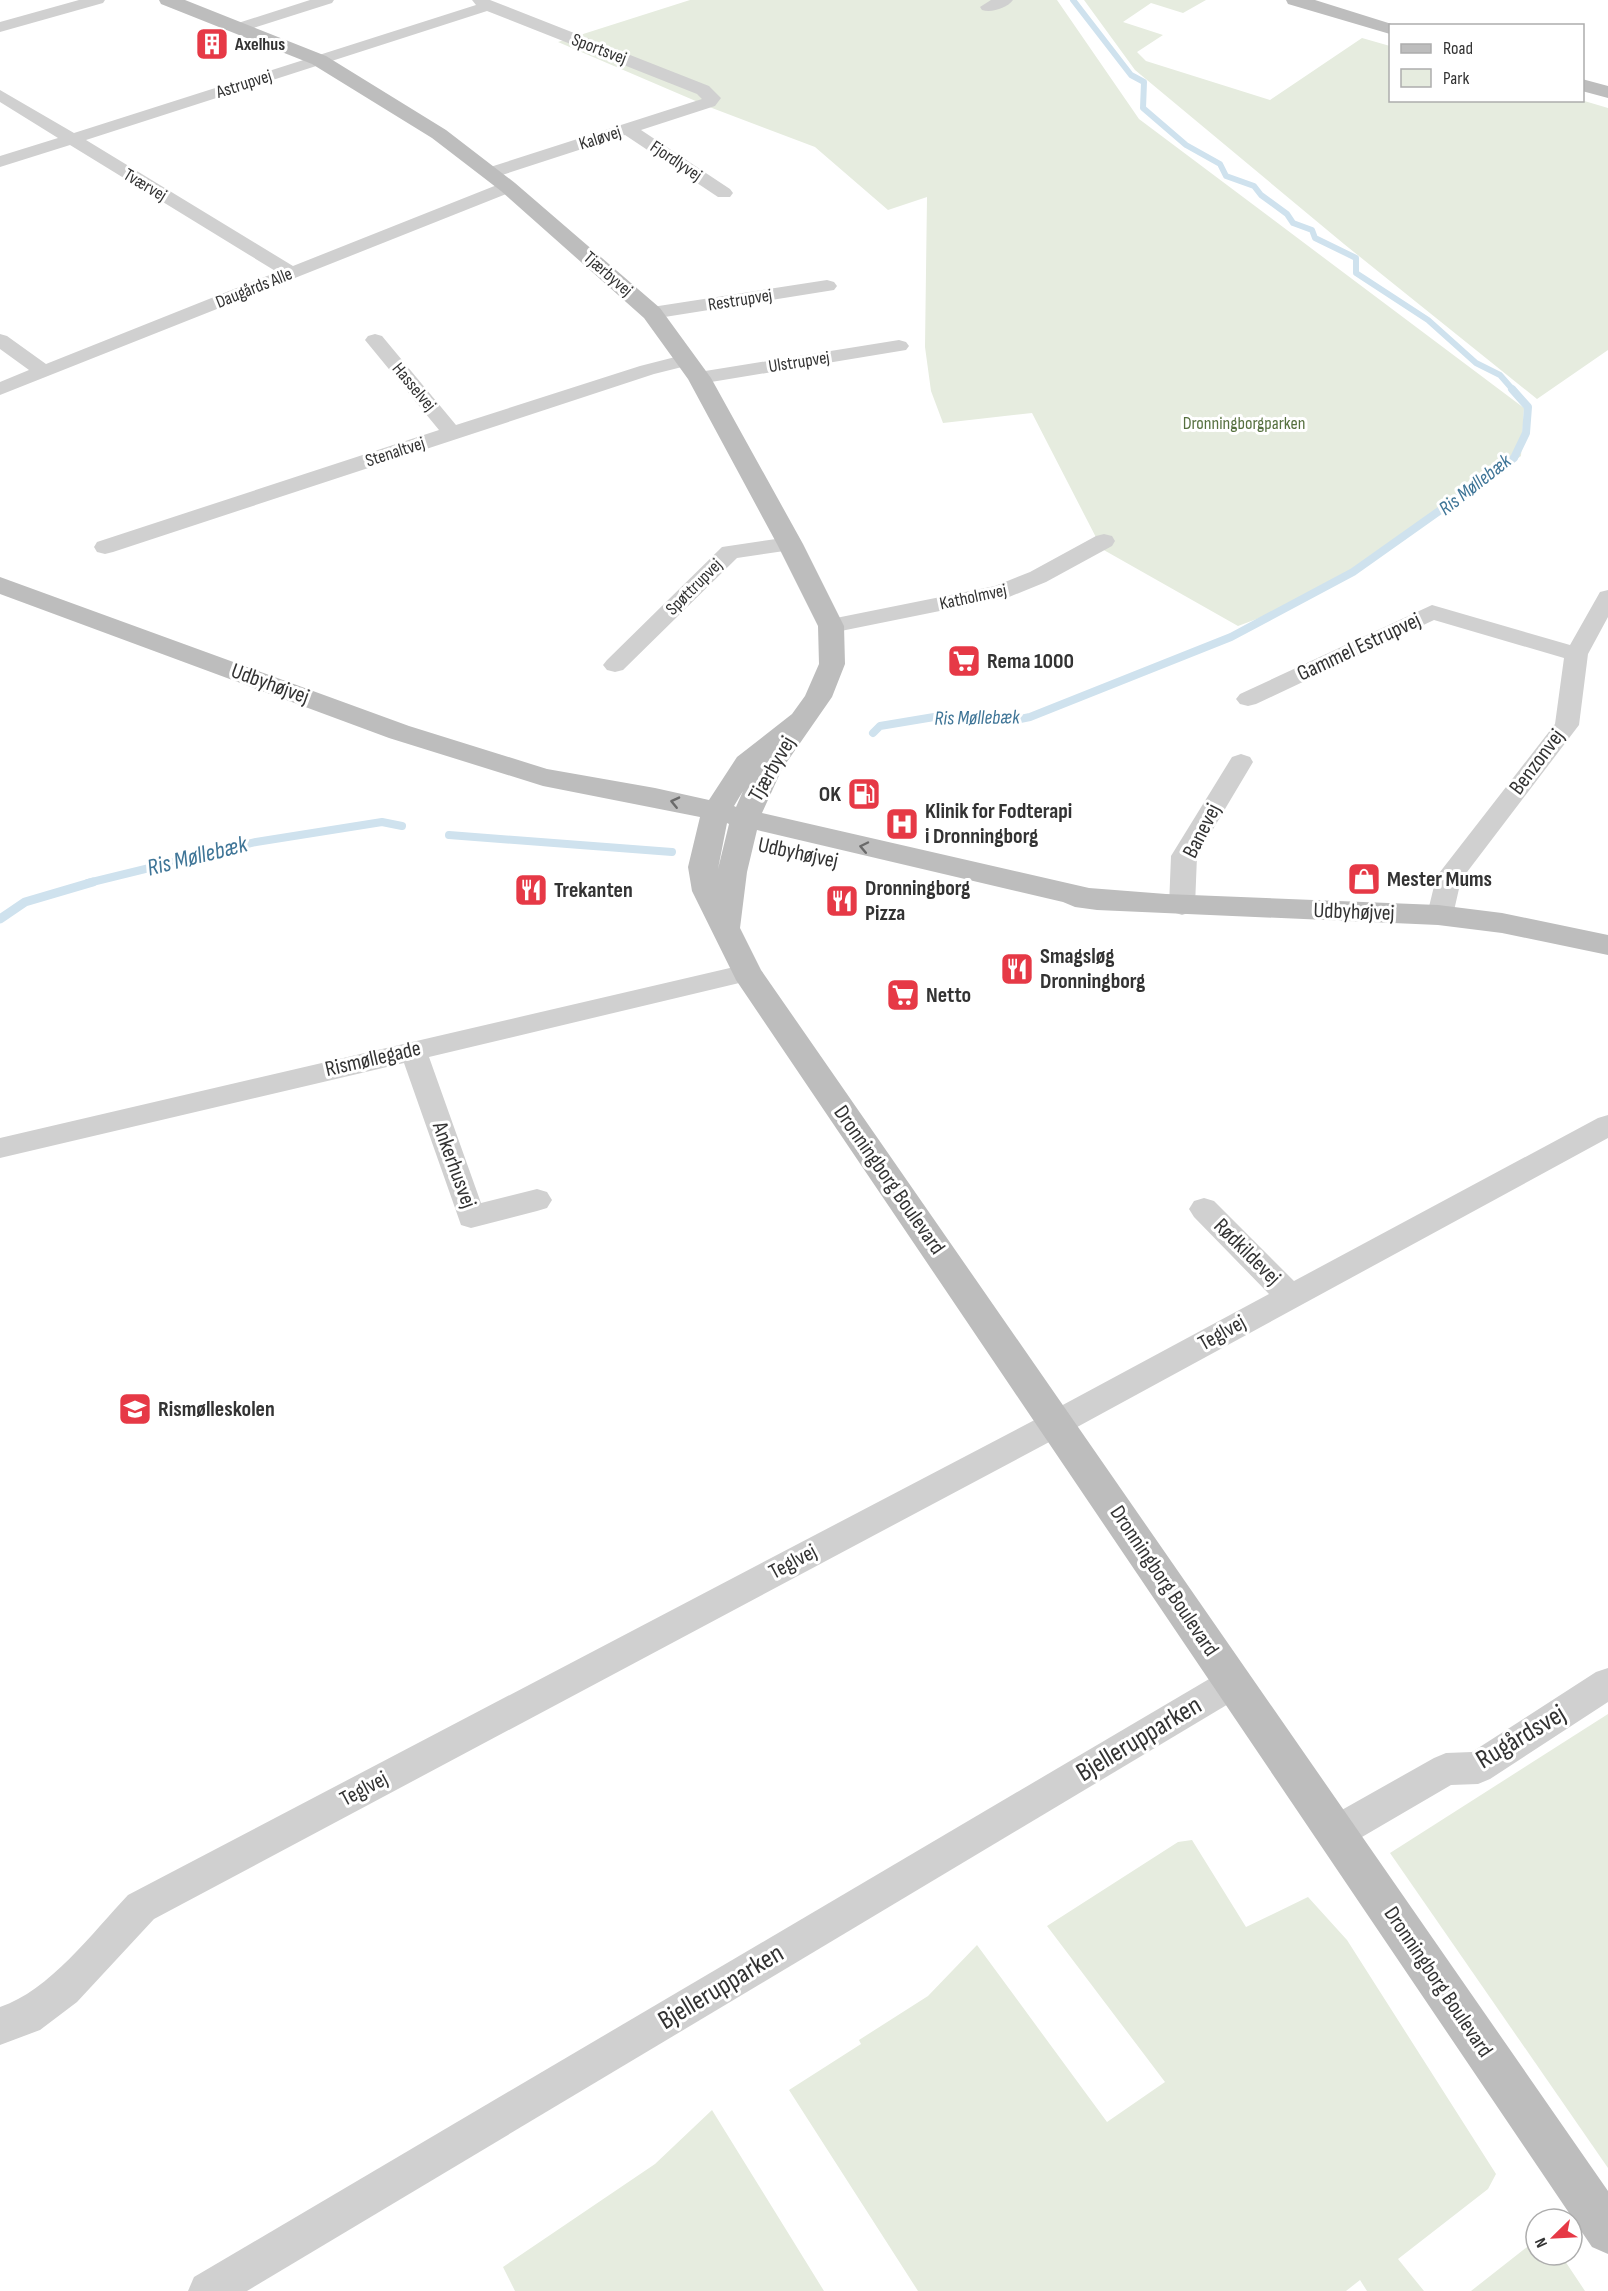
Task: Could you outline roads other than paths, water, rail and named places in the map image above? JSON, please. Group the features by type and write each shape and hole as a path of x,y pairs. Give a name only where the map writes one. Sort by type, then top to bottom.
{"street":[{"path":"0,27 97,0"},
{"name":"Tjærbyvej","path":"168,0 241,27 319,60 439,134 508,187 652,313 687,360 790,544 831,626 832,664 818,697 768,768 742,829"},
{"path":"241,27 326,0"},
{"path":"988,7 1005,0"},
{"path":"1295,0 1389,28"},
{"name":"Astrupvej","path":"0,162 319,60 484,3"},
{"name":"Sportsvej","path":"484,3 703,90 712,98 709,102"},
{"path":"1584,86 1608,92"},
{"name":"Tværvej","path":"0,95 291,273"},
{"name":"Kaløvej","path":"490,173 709,102"},
{"name":"Fjordlyvej","path":"628,129 724,193"},
{"name":"Daugårds Alle","path":"0,389 508,187"},
{"name":"Restrupvej","path":"652,313 827,286"},
{"path":"0,340 44,372"},
{"name":"Hasselvej","path":"375,340 452,433"},
{"name":"Ulstrupvej","path":"699,378 899,346"},
{"name":"Stenaltvej","path":"105,547 647,370 687,360"},
{"name":"Katholmvej","path":"831,626 1001,592 1038,577 1104,541"},
{"name":"Spøttrupvej","path":"615,665 730,552 790,544"},
{"name":"Udbyhøjvej","path":"0,585 399,732 543,777 602,804 642,817 713,822 742,829 806,857 967,885 1097,900 1182,906 1440,915 1548,932 1608,945"},
{"name":"Benzonvej","path":"1440,915 1449,878 1566,725 1576,654 1608,597"},
{"name":"Gammel Estrupvej","path":"1248,699 1432,612 1576,654"},
{"name":"Tjærbyvej","path":"713,822 747,763 801,720"},
{"name":"Banevej","path":"1182,906 1184,856 1241,762"},
{"name":"Dronningborg Boulevard","path":"713,822 702,867 707,891 747,973 1608,2231"},
{"path":"726,927 742,829"},
{"name":"Rismøllegade","path":"0,1148 747,973"},
{"name":"Ankerhusvej","path":"412,1050 471,1217 537,1200"},
{"name":"Teglvej","path":"0,2026 27,2017 64,1989 141,1907 1057,1423 1608,1125"},
{"name":"Rødkildevej","path":"1204,1209 1290,1296"},
{"name":"Bjellerupparken","path":"208,2291 1233,1683"},
{"name":"Rugårdsvej","path":"1337,1832 1446,1769 1478,1768 1608,1683"}],"waterway":[{"name":"Ris Møllebæk","path":"1073,0 1131,75 1144,82 1143,108 1186,145 1220,164 1226,176 1254,186 1261,195 1287,214 1293,223 1312,230 1315,238 1356,258 1356,273 1428,320 1476,363 1500,375 1514,391"},
{"name":"Ris Møllebæk","path":"873,733 880,726 934,717 1006,722 1030,717 1231,637 1353,572 1514,458 1526,433 1528,407 1512,389"},
{"name":"Ris Møllebæk","path":"88,883 256,842 382,822 402,826"},
{"name":"Ris Møllebæk","path":"449,835 672,852"},
{"name":"Ris Møllebæk","path":"0,919 25,902 93,882"}],"place":[{"name":"Axelhus","path":"212,44"},
{"name":"Rema 1000","path":"964,661"},
{"name":"OK","path":"864,794"},
{"name":"Klinik for Fodterapi i Dronningborg","path":"902,824"},
{"name":"Mester Mums","path":"1364,879"},
{"name":"Trekanten","path":"531,890"},
{"name":"Dronningborg Pizza","path":"842,901"},
{"name":"Smagsløg Dronningborg","path":"1017,969"},
{"name":"Netto","path":"903,995"},
{"name":"Rismølleskolen","path":"135,1409"}],"park label":[{"name":"Dronningborgparken","path":"1244,423"}]}
